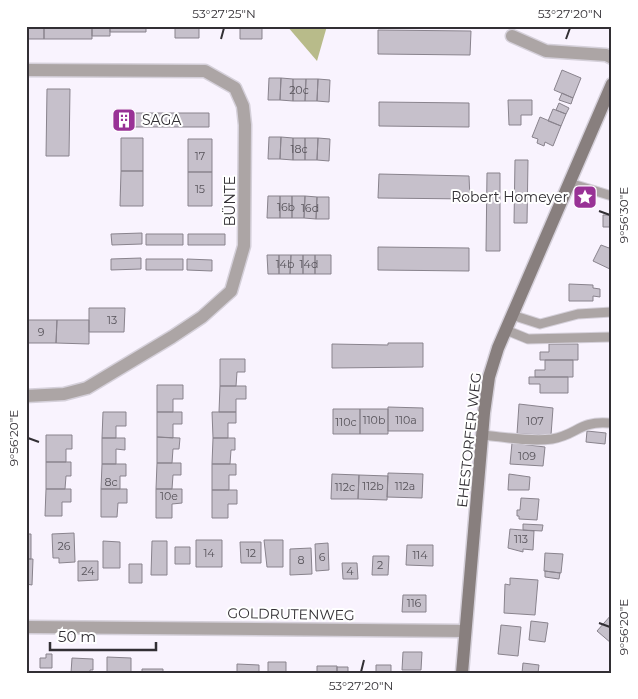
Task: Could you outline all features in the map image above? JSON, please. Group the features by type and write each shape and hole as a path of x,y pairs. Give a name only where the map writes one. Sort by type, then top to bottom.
{"main road":[{"name":"EHESTORFER WEG","path":"462,673 482,435 489,377 512,315 612,84"}],"street":[{"path":"512,36 546,51 612,58"},
{"name":"BÜNTE","path":"26,70 205,72 235,88 243,106 245,125 244,246 231,291 202,317 87,388 64,394 26,396"},
{"name":"GOLDRUTENWEG","path":"26,627 465,630"}],"lane":[{"path":"569,183 612,196"},
{"path":"512,315 540,324 578,314 612,312"},
{"path":"506,330 528,339 612,337"},
{"path":"482,435 552,439 568,435 590,422 608,423"}],"green space":[{"path":"287,26 327,26 317,61"}],"building":[{"path":"26,26 44,26 44,39 26,39"},
{"path":"44,26 92,26 92,39 44,39"},
{"path":"92,26 110,26 110,36 92,36"},
{"path":"110,26 146,26 146,32 110,32"},
{"path":"175,26 199,26 199,38 175,38"},
{"path":"240,26 262,26 262,39 240,39"},
{"path":"378,30 471,31 470,55 378,54"},
{"path":"562,70 581,78 573,98 554,90"},
{"path":"269,78 281,78 280,100 268,100"},
{"path":"281,78 293,79 293,101 280,100"},
{"path":"293,79 306,79 305,101 293,101"},
{"path":"306,79 318,79 317,101 305,101"},
{"path":"318,79 330,80 329,102 317,101"},
{"path":"47,89 70,89 69,156 46,156"},
{"path":"562,93 573,98 571,104 559,100"},
{"path":"508,100 532,100 532,115 521,115 521,125 509,125"},
{"path":"379,102 469,103 469,127 379,126"},
{"path":"559,103 569,108 566,114 556,110"},
{"path":"553,109 566,114 561,126 548,121"},
{"name":"SAGA","path":"120,113 129,113 129,127 120,126"},
{"path":"129,113 209,113 209,127 129,127"},
{"path":"540,117 561,126 553,146 545,142 544,146 537,143 538,139 532,137"},
{"path":"269,137 281,137 280,159 268,159"},
{"path":"281,137 293,138 293,160 280,159"},
{"path":"121,138 143,138 143,171 121,171"},
{"path":"293,138 305,138 305,160 293,160"},
{"path":"305,138 318,138 317,160 305,160"},
{"path":"318,138 330,139 329,161 317,160"},
{"path":"188,139 212,139 212,172 188,172"},
{"path":"515,160 528,160 527,223 514,223"},
{"path":"121,171 143,171 143,206 120,206"},
{"path":"188,172 212,172 212,206 188,206"},
{"path":"487,173 500,173 500,251 486,251"},
{"path":"379,174 469,176 470,199 378,198"},
{"path":"268,196 280,196 280,218 267,218"},
{"path":"280,196 292,196 292,218 280,218"},
{"path":"292,196 305,196 304,218 292,218"},
{"path":"305,196 317,197 316,219 304,218"},
{"path":"317,197 329,197 329,219 316,219"},
{"path":"603,215 612,215 612,227 603,227"},
{"path":"142,233 142,244 112,245 111,234"},
{"path":"146,234 183,234 183,245 146,245"},
{"path":"188,234 225,234 225,245 188,245"},
{"path":"612,243 612,270 593,261 601,245 609,248"},
{"path":"378,247 469,248 469,271 378,270"},
{"path":"267,255 279,255 279,274 268,274"},
{"path":"279,255 291,255 290,274 279,274"},
{"path":"291,255 303,255 303,274 290,274"},
{"path":"303,255 315,255 315,274 303,274"},
{"path":"315,255 331,255 331,274 315,274"},
{"path":"141,258 141,269 111,270 111,259"},
{"path":"146,259 183,259 183,270 146,270"},
{"path":"187,259 212,260 212,271 187,270"},
{"path":"569,284 593,285 593,288 600,289 600,297 593,296 593,301 569,301"},
{"path":"89,308 125,308 124,332 89,332"},
{"path":"26,320 57,320 56,343 26,343"},
{"path":"57,320 89,320 89,344 56,343"},
{"path":"388,343 423,343 423,367 332,368 332,344 388,345"},
{"path":"549,344 578,344 578,360 540,360 540,352 549,352"},
{"path":"220,359 245,359 245,372 237,372 236,386 220,386"},
{"path":"545,360 573,360 573,377 535,377 535,370 545,370"},
{"path":"529,377 568,377 568,393 540,393 540,384 529,384"},
{"path":"157,385 183,385 183,399 173,399 173,412 157,412"},
{"path":"220,386 246,386 246,399 236,399 236,412 219,412"},
{"path":"519,404 553,408 551,435 517,434"},
{"path":"388,407 423,408 423,431 388,431"},
{"path":"333,409 360,409 360,434 333,434"},
{"path":"360,409 388,409 388,434 360,434"},
{"path":"103,412 126,412 126,426 116,426 116,438 102,438"},
{"path":"157,412 182,412 182,424 173,424 173,438 157,437"},
{"path":"212,412 236,412 236,423 228,423 228,438 213,438"},
{"path":"587,431 606,433 605,444 586,442"},
{"path":"46,435 72,435 72,449 66,449 66,462 46,462"},
{"path":"157,437 180,438 179,449 173,449 172,463 157,463"},
{"path":"102,438 125,438 125,450 116,449 116,464 102,464"},
{"path":"213,438 235,438 235,450 231,450 230,464 212,464"},
{"path":"512,443 545,447 543,466 510,464"},
{"path":"46,462 71,462 71,476 66,476 65,489 46,489"},
{"path":"157,463 181,463 181,475 173,475 172,489 156,489"},
{"path":"102,464 126,464 126,476 120,476 120,489 101,489"},
{"path":"212,464 236,464 236,475 229,475 229,490 212,490"},
{"path":"388,473 423,474 422,498 387,497"},
{"path":"332,474 359,475 358,499 331,499"},
{"path":"509,474 530,477 529,490 508,490"},
{"path":"359,475 388,476 387,500 358,499"},
{"path":"46,489 71,489 71,502 62,502 62,516 45,516"},
{"path":"101,489 127,489 127,503 118,503 117,517 101,517"},
{"path":"156,489 182,489 182,503 172,504 172,518 156,518"},
{"path":"212,490 237,490 237,504 228,504 228,518 212,518"},
{"path":"521,498 539,499 537,520 519,519 517,510 520,510"},
{"path":"523,524 543,525 542,531 523,530"},
{"path":"510,529 534,531 533,550 523,549 523,552 508,548"},
{"path":"74,533 75,562 59,563 59,558 53,558 52,534"},
{"path":"26,534 31,534 31,559 26,559"},
{"path":"196,540 222,540 222,567 196,567"},
{"path":"264,540 283,540 283,567 267,567"},
{"path":"103,541 120,542 120,568 103,568"},
{"path":"152,541 167,541 167,575 151,575"},
{"path":"240,542 261,542 261,563 241,563"},
{"path":"328,543 329,570 316,571 315,544"},
{"path":"407,545 433,545 433,566 406,565"},
{"path":"175,547 190,547 190,564 175,564"},
{"path":"311,548 312,574 290,575 290,549"},
{"path":"545,553 563,554 561,573 544,571"},
{"path":"373,556 389,556 388,575 372,575"},
{"path":"26,559 33,559 32,585 26,584"},
{"path":"78,561 98,561 98,580 78,581"},
{"path":"342,563 357,563 358,579 343,579"},
{"path":"129,564 142,564 142,583 129,583"},
{"path":"545,571 560,573 559,579 545,577"},
{"path":"510,578 538,580 535,615 504,613 505,584 510,585"},
{"path":"403,595 426,595 426,612 402,612"},
{"path":"612,614 612,642 611,643 597,631"},
{"path":"531,621 548,623 545,642 529,640"},
{"path":"501,625 521,627 518,656 498,654"},
{"path":"403,652 422,652 421,670 402,670"},
{"path":"46,654 52,654 52,668 40,668 40,658 46,658"},
{"path":"107,657 131,658 131,673 107,673"},
{"path":"72,658 93,659 93,670 90,670 90,673 71,673"},
{"path":"268,662 286,662 286,673 268,673"},
{"path":"523,663 539,665 538,673 522,673"},
{"path":"237,664 259,665 259,673 237,673"},
{"path":"376,665 391,665 391,673 376,673"},
{"path":"317,666 337,666 337,673 317,673"},
{"path":"337,667 348,667 348,673 337,673"},
{"path":"142,669 163,669 163,673 142,673"}],"place":[{"name":"SAGA","path":"124,120"},
{"name":"Robert Homeyer","path":"585,197"}]}
